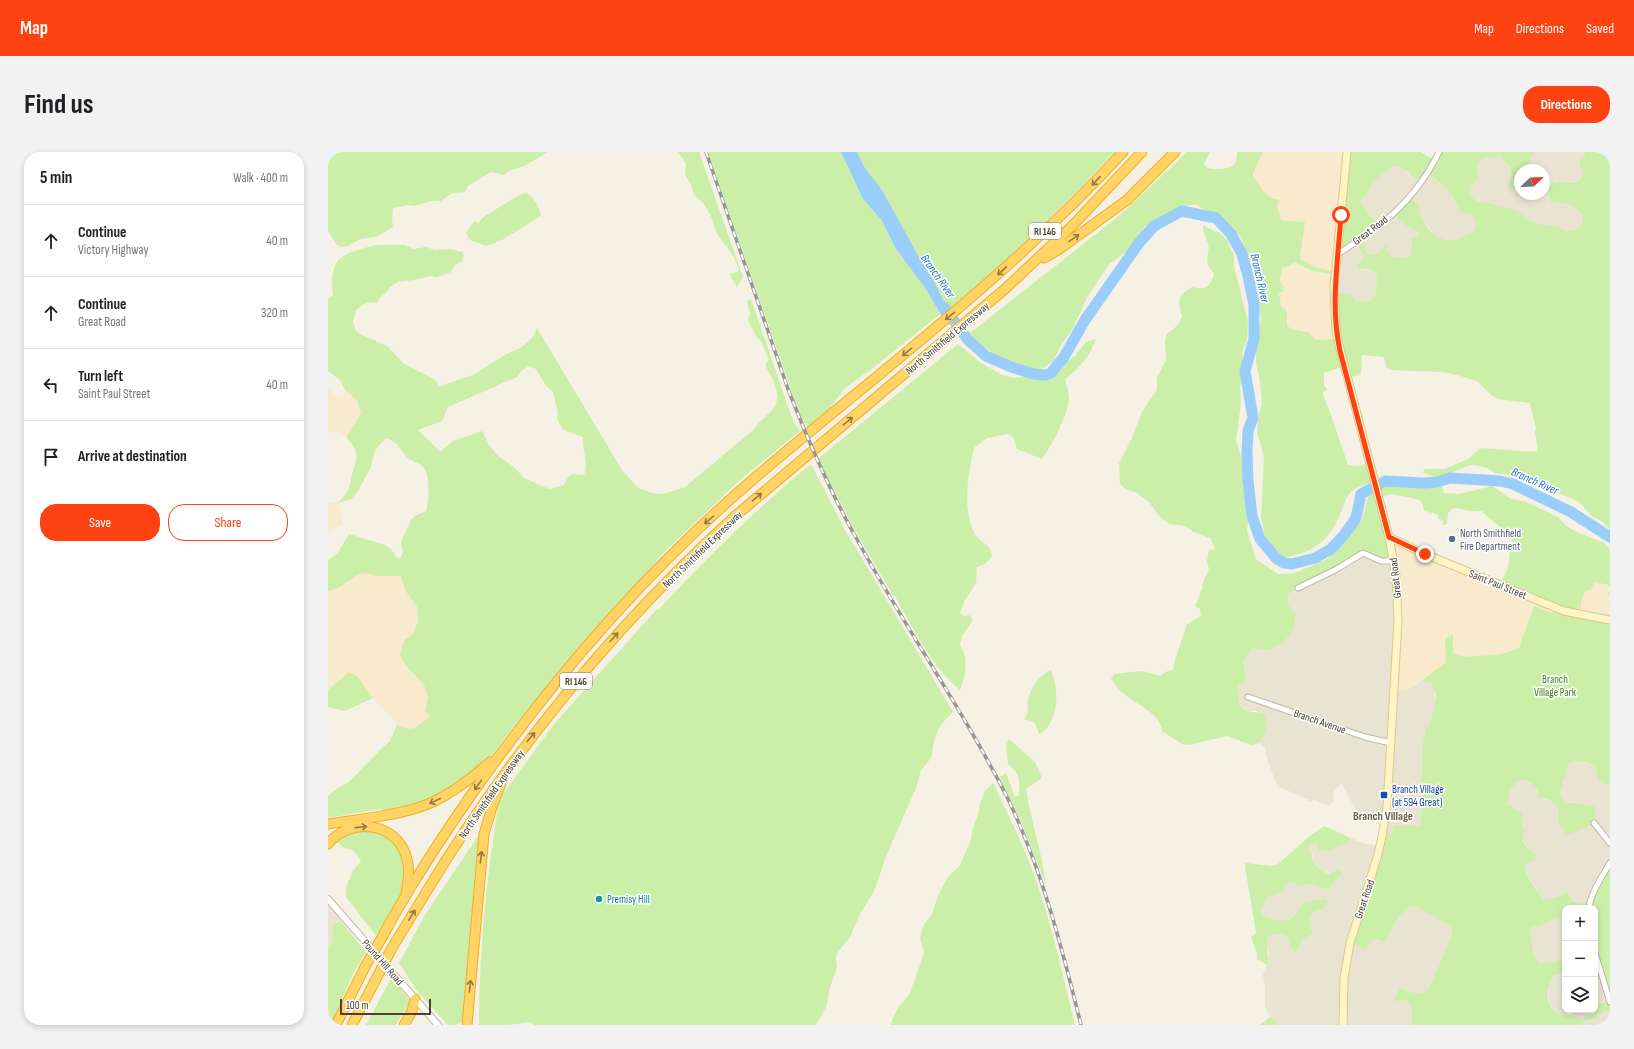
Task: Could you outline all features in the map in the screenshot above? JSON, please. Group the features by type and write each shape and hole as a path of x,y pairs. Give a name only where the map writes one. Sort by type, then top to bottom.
{"highway":[{"name":"North Smithfield Expressway","path":"336,1025 366,965 404,898 435,849 500,753 537,704 584,650 660,567 756,477 964,305 1053,224 1123,152"},
{"name":"North Smithfield Expressway","path":"352,1025 392,948 459,838 512,763 576,680 628,622 701,547 734,517 946,339 1029,266 1093,204 1142,152"},
{"path":"1029,266 1058,250 1127,200 1175,152"},
{"path":"328,824 399,812 431,803 465,784 500,753"},
{"path":"467,1025 484,834 493,804 512,763"},
{"path":"328,844 341,833 365,825 376,827 387,832 397,840 407,858 408,875 404,898"},
{"path":"404,1025 412,1010 415,999"}],"main road":[{"path":"1338,254 1347,152"},
{"name":"Great Road","path":"1338,254 1334,288 1336,333 1389,537 1396,576 1398,621 1387,806 1376,864 1350,943 1344,978 1343,1025"},
{"name":"Saint Paul Street","path":"1389,537 1425,554 1564,611 1610,620"}],"street":[{"name":"Great Road","path":"1338,254 1382,223 1403,203 1421,181 1439,152"},
{"path":"1298,588 1337,569 1363,552 1381,561 1394,561"},
{"name":"Branch Avenue","path":"1248,696 1365,737 1391,743"},
{"path":"1594,823 1610,843"},
{"path":"1590,905 1610,863"},
{"name":"Pound Hill Road","path":"328,900 438,1025"},
{"path":"1598,963 1610,1002"}],"shaded area":[{"path":"1263,152 1348,152 1333,271 1321,269 1301,260 1284,221 1281,219 1274,199 1265,194 1253,176"},
{"path":"1535,152 1584,152 1585,155 1579,161 1583,175 1579,181 1575,183 1558,182 1550,184 1550,164 1530,164 1530,158"},
{"path":"1492,155 1500,156 1511,170 1511,180 1507,186 1514,189 1514,200 1550,200 1550,202 1559,202 1579,209 1583,216 1582,224 1578,229 1567,231 1558,227 1539,224 1527,219 1520,212 1489,203 1478,202 1471,196 1470,187 1478,178 1479,162"},
{"path":"1393,166 1403,168 1409,175 1427,173 1443,185 1453,196 1460,213 1468,213 1472,215 1476,223 1473,232 1456,240 1445,241 1435,236 1422,219 1419,206 1411,197 1403,224 1417,232 1419,238 1412,238 1411,254 1406,258 1392,257 1387,251 1388,245 1386,243 1381,251 1372,255 1367,254 1362,240 1378,225 1361,204 1362,198 1370,190 1372,183"},
{"path":"1356,242 1364,257 1361,262 1361,270 1372,270 1377,276 1375,297 1369,301 1356,301 1352,298 1334,293 1337,254"},
{"path":"1295,262 1303,268 1318,273 1332,274 1335,338 1324,340 1314,339 1311,334 1305,330 1297,330 1287,327 1287,311 1286,308 1281,306 1278,297 1283,286 1280,281 1282,268"},
{"path":"328,389 338,397 344,395 346,391 357,400 361,413 346,437 344,434 335,431 328,433"},
{"path":"328,501 331,503 339,502 343,527 340,526 328,533"},
{"path":"1392,542 1555,606 1551,615 1525,646 1501,654 1466,657 1453,653 1454,639 1446,645 1446,662 1431,675 1405,691 1392,690 1395,618"},
{"path":"1360,555 1392,559 1405,691 1422,681 1431,683 1435,689 1434,824 1396,836 1382,834 1382,820 1359,815 1341,783 1334,792 1333,802 1328,806 1315,800 1310,801 1277,787 1266,755 1266,748 1259,743 1266,731 1257,711 1248,711 1242,707 1238,700 1238,686 1246,681 1244,662 1251,649 1289,609 1287,604 1287,594"},
{"path":"365,573 377,576 401,576 405,590 417,607 418,621 413,634 404,640 400,655 406,666 424,685 428,697 425,711 430,716 414,729 407,729 397,725 373,698 358,677 328,690 328,591 336,589 358,575"},
{"path":"1594,582 1609,585 1608,595 1610,596 1610,619 1580,611 1582,598"},
{"path":"1574,760 1593,765 1606,785 1610,782 1610,865 1589,904 1575,903 1563,895 1544,900 1540,897 1525,871 1529,862 1529,849 1523,840 1521,825 1508,805 1507,799 1514,784 1519,780 1533,784 1538,790 1537,797 1557,804 1559,817 1558,823 1565,831 1564,835 1580,803 1567,802 1561,798 1560,792 1568,764"},
{"path":"1351,838 1363,843 1377,846 1371,941 1376,939 1386,942 1391,929 1406,909 1411,906 1420,908 1451,927 1452,935 1429,989 1426,992 1417,994 1400,988 1406,1000 1411,1003 1412,1025 1278,1025 1270,1017 1265,1006 1263,975 1268,961 1268,937 1271,934 1284,934 1289,938 1291,947 1296,951 1310,929 1308,923 1310,915 1314,911 1323,909 1325,899 1305,901 1294,916 1285,921 1265,917 1261,911 1262,906 1267,896 1277,895 1290,882 1300,886 1307,884 1329,890 1334,881 1340,877 1321,870 1314,862 1309,846 1317,841 1327,852 1339,844 1345,844"},
{"path":"328,901 343,916 333,926 332,939 328,950"},
{"path":"1556,917 1562,918 1562,959 1546,963 1539,963 1534,956 1530,931 1533,927 1545,924"},
{"path":"1562,974 1562,1013 1570,1013 1561,1015 1553,1009 1549,1003 1548,985 1554,975"},
{"path":"1601,974 1609,1001 1598,1004 1598,977"},
{"path":"1610,1010 1610,1025 1581,1025 1584,1021 1595,1019 1598,1015"},
{"path":"1570,1013 1591,1013 1584,1019 1579,1019"}],"green space":[{"path":"328,152 548,152 524,166 509,171 504,175 491,172 468,186 465,192 452,193 441,201 431,201 414,206 408,205 393,208 393,227 376,237 360,239 348,246 342,247 336,244 328,231"},
{"path":"678,152 699,152 743,277 737,287 730,276 730,274 739,271 735,260 716,232 708,210 694,195 691,184 685,175 686,163"},
{"path":"708,152 841,152 863,199 882,221 896,249 925,288 940,314 874,367 845,388 821,419 808,428 801,418"},
{"path":"857,152 1115,152 1034,233 950,310 912,247 882,190 865,168"},
{"path":"1187,152 1210,152 1204,164 1207,168 1224,169 1234,165 1237,152 1263,152 1253,176 1267,195 1274,199 1279,199 1277,206 1281,219 1284,221 1305,222 1300,255 1301,260 1321,269 1333,271 1332,274 1317,272 1303,267 1295,262 1282,268 1280,281 1284,291 1279,293 1281,306 1287,311 1287,326 1295,330 1307,332 1314,339 1324,340 1335,338 1334,293 1350,294 1356,301 1369,301 1375,297 1377,276 1372,270 1356,268 1364,257 1356,242 1340,252 1348,152 1421,152 1434,160 1440,152 1535,152 1530,158 1530,164 1514,164 1514,189 1507,186 1511,177 1511,170 1500,156 1494,156 1481,160 1478,165 1478,178 1470,187 1471,196 1478,202 1489,203 1511,209 1520,212 1527,219 1539,224 1558,227 1567,231 1578,229 1582,224 1583,216 1577,209 1569,205 1550,202 1550,184 1558,182 1575,183 1579,181 1583,175 1579,161 1585,155 1584,152 1610,152 1610,529 1603,522 1593,517 1579,502 1520,476 1495,473 1487,468 1476,465 1470,465 1439,478 1423,473 1425,469 1445,469 1468,459 1481,448 1537,452 1536,428 1530,403 1498,399 1491,395 1478,382 1461,376 1443,372 1390,370 1386,367 1384,357 1362,355 1361,375 1345,378 1342,367 1324,373 1324,385 1327,390 1323,392 1323,395 1348,465 1358,466 1368,463 1371,482 1350,493 1333,529 1321,543 1307,551 1279,559 1265,536 1261,517 1264,457 1257,431 1262,403 1259,375 1256,364 1256,348 1261,319 1255,280 1250,260 1240,236 1197,205 1179,208 1144,227 1139,238 1129,250 1109,264 1087,298 1073,328 1060,347 1053,362 1036,372 1030,372 1003,360 976,341 970,333 1119,216","holes":["1393,166 1400,168 1420,182 1428,173 1443,185 1453,196 1460,213 1468,213 1472,215 1476,223 1473,232 1456,240 1445,240 1435,236 1422,219 1419,206 1411,197 1393,213 1403,224 1419,234 1418,237 1412,238 1411,254 1406,258 1392,257 1387,251 1388,244 1386,243 1381,251 1372,255 1367,254 1362,240 1378,225 1361,204 1362,198 1370,190 1372,183"]},
{"path":"526,193 532,197 536,203 541,216 502,240 486,246 470,240 466,233 474,221 479,223 482,218 519,195"},
{"name":"Branch Village Park","path":"1203,225 1221,234 1227,240 1234,256 1234,266 1248,322 1247,340 1242,352 1244,372 1240,387 1241,403 1236,441 1244,465 1243,485 1248,522 1247,531 1256,559 1278,574 1295,573 1329,558 1337,545 1362,520 1368,497 1376,490 1393,482 1399,481 1418,483 1428,482 1442,487 1444,493 1459,494 1492,486 1511,499 1524,501 1558,517 1566,526 1604,543 1610,549 1610,589 1609,585 1594,582 1591,590 1586,591 1582,598 1580,611 1610,619 1610,782 1606,785 1597,779 1596,769 1592,764 1574,760 1568,764 1560,792 1561,798 1567,802 1594,806 1596,816 1587,826 1578,831 1564,835 1565,831 1558,823 1559,817 1557,807 1548,800 1537,797 1538,790 1531,783 1524,780 1517,782 1511,790 1508,798 1508,805 1523,814 1521,825 1525,831 1523,841 1527,847 1536,853 1535,860 1528,864 1525,871 1544,900 1563,895 1566,892 1575,903 1589,904 1610,865 1610,999 1601,975 1598,976 1598,905 1562,905 1562,918 1556,917 1545,924 1533,927 1530,931 1534,956 1539,963 1546,963 1562,959 1562,974 1554,975 1550,982 1548,997 1550,1006 1561,1015 1571,1015 1583,1019 1591,1013 1598,1013 1598,1004 1610,1001 1610,1010 1598,1015 1595,1019 1584,1021 1581,1025 1412,1025 1412,1011 1409,1002 1406,1000 1394,1001 1400,988 1418,993 1422,993 1429,989 1452,935 1451,927 1420,908 1411,906 1396,922 1386,942 1376,939 1371,941 1366,949 1350,942 1382,834 1391,835 1395,825 1421,826 1423,741 1426,735 1425,729 1428,728 1434,711 1436,699 1434,688 1431,683 1422,681 1446,662 1445,639 1453,634 1453,653 1466,657 1501,654 1519,648 1534,606 1552,613 1555,607 1500,584 1508,568 1510,550 1514,546 1509,535 1482,511 1453,508 1448,513 1447,524 1443,525 1443,521 1439,519 1437,514 1424,511 1420,500 1391,494 1378,498 1393,558 1384,560 1365,553 1288,594 1288,604 1295,612 1292,631 1284,641 1273,648 1252,649 1244,661 1246,682 1238,686 1239,701 1244,709 1250,712 1264,714 1266,718 1266,729 1259,743 1251,745 1227,736 1189,745 1182,744 1162,731 1157,719 1147,709 1121,692 1111,679 1114,674 1142,671 1161,676 1165,672 1173,670 1187,624 1201,616 1200,609 1195,606 1203,587 1202,584 1209,569 1207,561 1209,550 1215,549 1210,538 1194,532 1185,526 1169,524 1158,515 1150,503 1137,493 1125,489 1120,483 1119,463 1131,440 1142,412 1157,390 1157,377 1166,360 1165,340 1167,334 1178,325 1182,316 1179,306 1181,295 1192,287 1203,288 1211,282 1213,278 1214,274 1207,261 1209,247"},
{"path":"377,245 405,245 413,249 426,247 435,250 451,249 462,252 464,255 463,261 455,265 451,272 437,277 431,276 398,282 390,287 386,293 380,297 378,302 366,303 356,310 353,322 356,331 387,346 403,363 435,380 438,387 473,375 505,355 522,347 532,338 537,328 622,470 638,488 652,493 663,494 685,487 753,430 775,405 777,399 776,388 766,367 766,363 769,360 761,341 757,338 748,320 750,313 747,301 751,299 793,421 800,431 741,479 663,553 635,588 513,727 485,766 443,797 383,813 381,809 328,818 328,796 349,782 390,741 397,725 412,729 430,716 425,711 428,697 424,685 406,666 400,655 404,640 413,634 418,621 417,607 405,590 401,576 377,576 365,573 358,575 336,589 328,591 328,560 337,554 349,534 385,545 391,549 396,557 400,558 403,553 401,542 411,520 415,516 426,511 428,502 428,483 424,468 420,464 410,460 396,443 386,438 375,450 371,467 358,491 351,499 338,503 348,489 356,459 356,451 346,437 361,413 357,400 346,391 340,380 328,371 328,299 333,296 333,272 340,258 355,251","holes":["529,366 536,369 546,386 553,392 558,413 557,418 563,430 583,437 586,462 584,475 572,474 568,477 564,485 549,489 524,478 514,467 498,456 489,445 482,431 453,441 440,452 418,430 442,421 448,407 517,377 522,370"]},
{"path":"1096,339 1084,361 1065,379 1069,393 1066,413 1055,438 1042,459 1017,449 1013,437 1008,434 987,438 974,448 967,493 969,517 977,537 989,547 992,556 985,564 977,567 976,583 965,600 960,613 964,616 969,615 973,620 962,636 960,645 965,655 966,665 960,690 949,680 923,646 895,596 893,596 853,527 818,459 958,344 981,363 1002,375 1015,378 1034,375 1049,378 1075,356 1086,342"},
{"path":"811,464 845,530 953,712 943,722 937,732 932,755 921,770 916,788 887,854 874,891 860,914 850,937 838,952 836,958 837,968 829,990 827,1005 816,1025 535,1025 530,1022 509,1025 479,1025 480,969 487,885 499,801 503,794 555,723 657,609 658,610 713,553 752,516"},
{"path":"1051,670 1056,689 1055,710 1051,722 1044,731 1039,734 1035,723 1024,719 1028,711 1028,699 1031,691 1043,674"},
{"path":"349,672 358,677 373,698 345,711 328,707 328,690"},
{"path":"1009,739 1035,762 1042,778 1026,789 1046,885 1022,824 999,777 1006,773 1015,797 1019,795 1017,775 1008,764 1006,745"},
{"path":"993,783 1024,849 1039,889 1054,940 1075,1025 890,1025 899,1006 909,995 920,965 924,952 920,939 923,926 932,914 938,896 948,877 960,865 971,840 980,803 985,791"},
{"path":"367,825 400,843 408,884 376,936 346,897 346,887 353,871 361,861 354,851 344,848 334,839"},
{"path":"1324,826 1351,838 1345,844 1339,845 1327,852 1319,850 1317,841 1309,846 1313,860 1317,866 1329,874 1337,870 1341,872 1340,877 1334,881 1329,890 1307,884 1300,886 1290,882 1277,895 1267,896 1261,911 1265,917 1280,920 1293,917 1305,901 1325,899 1328,902 1323,909 1311,915 1309,921 1313,933 1303,939 1296,952 1291,948 1289,938 1281,934 1270,935 1267,942 1267,965 1257,959 1257,953 1251,937 1256,933 1245,866 1246,863 1272,866 1278,864 1311,835"},
{"path":"481,832 478,853 469,998 462,1022 455,1025 448,1025 417,991 399,963 425,915"},
{"path":"340,920 366,952 353,974 331,1025 328,1025 328,950 332,939 333,926"},
{"path":"392,977 410,1001 396,1025 366,1025"},
{"path":"1270,1017 1278,1025 1260,1025"}],"water":[{"path":"841,152 857,152 865,168 882,190 936,285 945,304 950,310 944,320 925,288 896,249 882,221 863,199"}],"waterway":[{"name":"Branch River","path":"944,307 968,340 986,356 1011,367 1034,374 1046,375 1051,373 1064,357 1085,320 1139,243 1154,226 1182,211 1216,218 1231,234 1242,254 1254,305 1254,339 1245,371 1253,418 1248,431 1248,480 1252,516 1260,539 1276,558 1284,563 1292,564 1315,558 1331,549 1344,535 1356,518 1361,494 1385,481 1423,483 1437,482 1450,478 1500,481 1513,484 1571,512 1610,537"}],"railway":[{"path":"706,152 788,389 812,449 849,525 877,575 972,733 1007,797 1019,824 1031,852 1050,909 1081,1025"}],"place":[{"name":"North Smithfield Fire Department","path":"1452,539"},
{"name":"Branch Village (at 594 Great)","path":"1384,795"},
{"name":"Premisy Hill","path":"599,899"}],"district":[{"name":"Branch Village","path":"1383,816"}],"route":[{"path":"1341,215 1334,288 1334,313 1340,351 1389,537 1425,554"}]}
